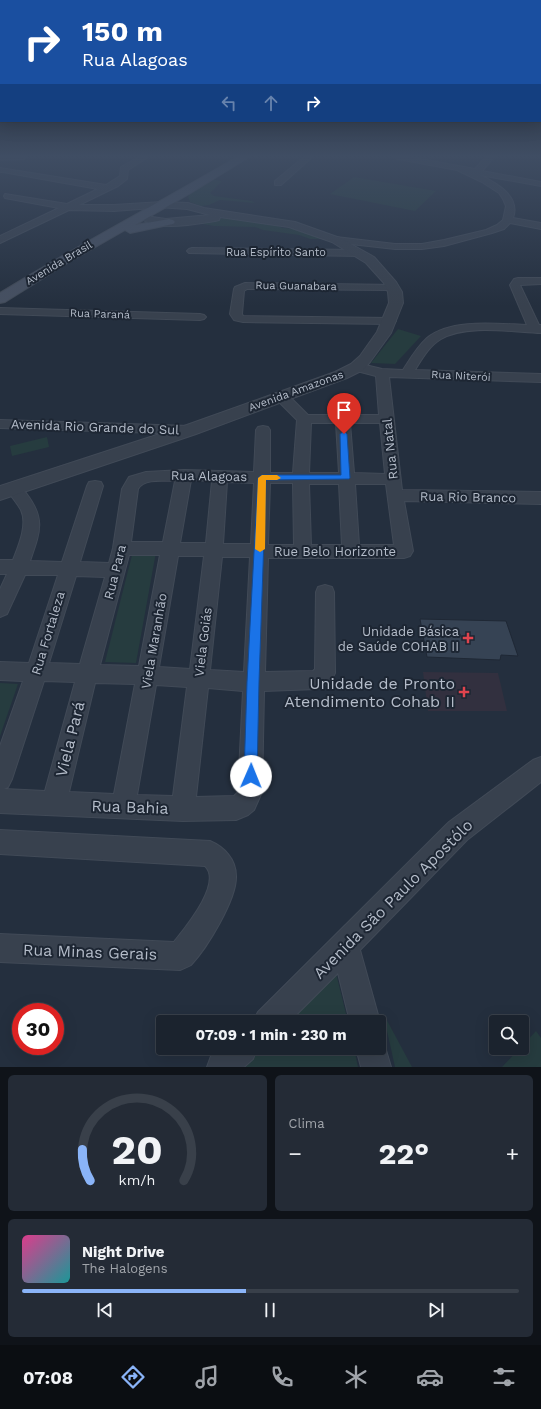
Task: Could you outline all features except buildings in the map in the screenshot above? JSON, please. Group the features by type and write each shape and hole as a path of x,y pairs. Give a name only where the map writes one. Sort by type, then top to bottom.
{"main road":[{"name":"Avenida Brasil","path":"0,299 64,259 159,207"},
{"path":"113,232 169,222"}],"street":[{"path":"0,240 69,207 133,207"},
{"path":"190,207 202,211 291,224 336,240 360,252 382,272 393,288"},
{"path":"336,240 407,247 422,246 458,239 495,229 506,224 511,207"},
{"path":"114,208 145,214 145,218 152,220 169,222 195,221 235,216"},
{"path":"195,221 203,215 202,211"},
{"path":"508,220 541,226"},
{"name":"Rua Espírito Santo","path":"192,251 360,252"},
{"path":"407,372 423,349 435,338 451,330 468,327 538,329 516,285 518,281 522,280 541,281"},
{"name":"Rua Guanabara","path":"390,321 243,319 238,318 236,314 239,289 245,286 393,288"},
{"name":"Avenida Amazonas","path":"7,491 190,430 341,375 357,367 365,359 384,333 390,321 396,303 393,288"},
{"name":"Rua Paraná","path":"0,311 200,317"},
{"path":"357,367 368,371 382,373"},
{"name":"Rua Niterói","path":"382,373 407,372 470,377 541,378"},
{"name":"Rua Natal","path":"382,373 393,479 404,551"},
{"path":"281,396 304,419 387,419"},
{"path":"302,552 304,419"},
{"path":"343,419 351,552"},
{"name":"Avenida Rio Grande do Sul","path":"0,424 190,430"},
{"path":"253,682 260,551 263,430"},
{"name":"Rua Alagoas","path":"146,476 184,475 262,478 393,479"},
{"name":"Viela Maranhão","path":"123,807 184,475"},
{"name":"Rua Para","path":"87,674 122,548 130,489 135,481 146,476"},
{"name":"Viela Goiás","path":"183,809 214,550 220,476"},
{"name":"Rua Fortaleza","path":"0,779 36,673 95,486"},
{"path":"0,609 18,568 30,532 31,523 30,513 7,491"},
{"name":"Rua Rio Branco","path":"395,495 541,498"},
{"name":"Rue Belo Horizonte","path":"122,548 302,552 404,551"},
{"path":"0,566 18,568 116,570"},
{"path":"0,671 148,675 253,682 317,680 325,673 325,592"},
{"name":"Viela Pará","path":"54,804 87,674"},
{"name":"Rua Bahia","path":"0,801 183,809 236,808 246,802 249,798 250,792 253,682"},
{"name":"Avenida São Paulo Apostólo","path":"275,1015 458,831 541,768"},
{"name":"Rua Minas Gerais","path":"0,842 210,854 217,858 223,867 224,879 213,911 198,934 180,956 0,948"},
{"path":"345,946 363,1015"},
{"path":"222,1067 235,1055"},
{"path":"373,1055 376,1067"}],"shaded area":[{"name":"Unidade de Pronto Atendimento Cohab II","path":"423,672 498,673 507,711 428,711"}],"green space":[{"path":"394,207 419,207 415,211"},
{"path":"232,217 268,222 283,228 299,229 318,235 321,239 310,239 299,235 263,230 255,227 214,226 191,222"},
{"path":"398,329 421,336 395,364 371,363"},
{"path":"47,437 49,447 12,456 10,446"},
{"path":"133,551 156,552 136,663 105,662"},
{"path":"0,683 18,684 0,736"},
{"path":"336,973 346,1015 282,1015"},
{"path":"386,1019 412,1067 395,1067 386,1026"},
{"path":"536,1031 541,1038 541,1067 502,1067 513,1055 529,1055 529,1038"},
{"path":"232,1055 355,1055 358,1067 221,1067"}],"slow traffic":[{"path":"260,549 262,478 277,478"}],"place":[{"name":"Unidade Básica de Saúde COHAB II","path":"468,638"},
{"name":"Unidade de Pronto Atendimento Cohab II","path":"464,692"}],"route":[{"path":"251,776 253,682 260,551 262,478 346,478 344,434"}]}
